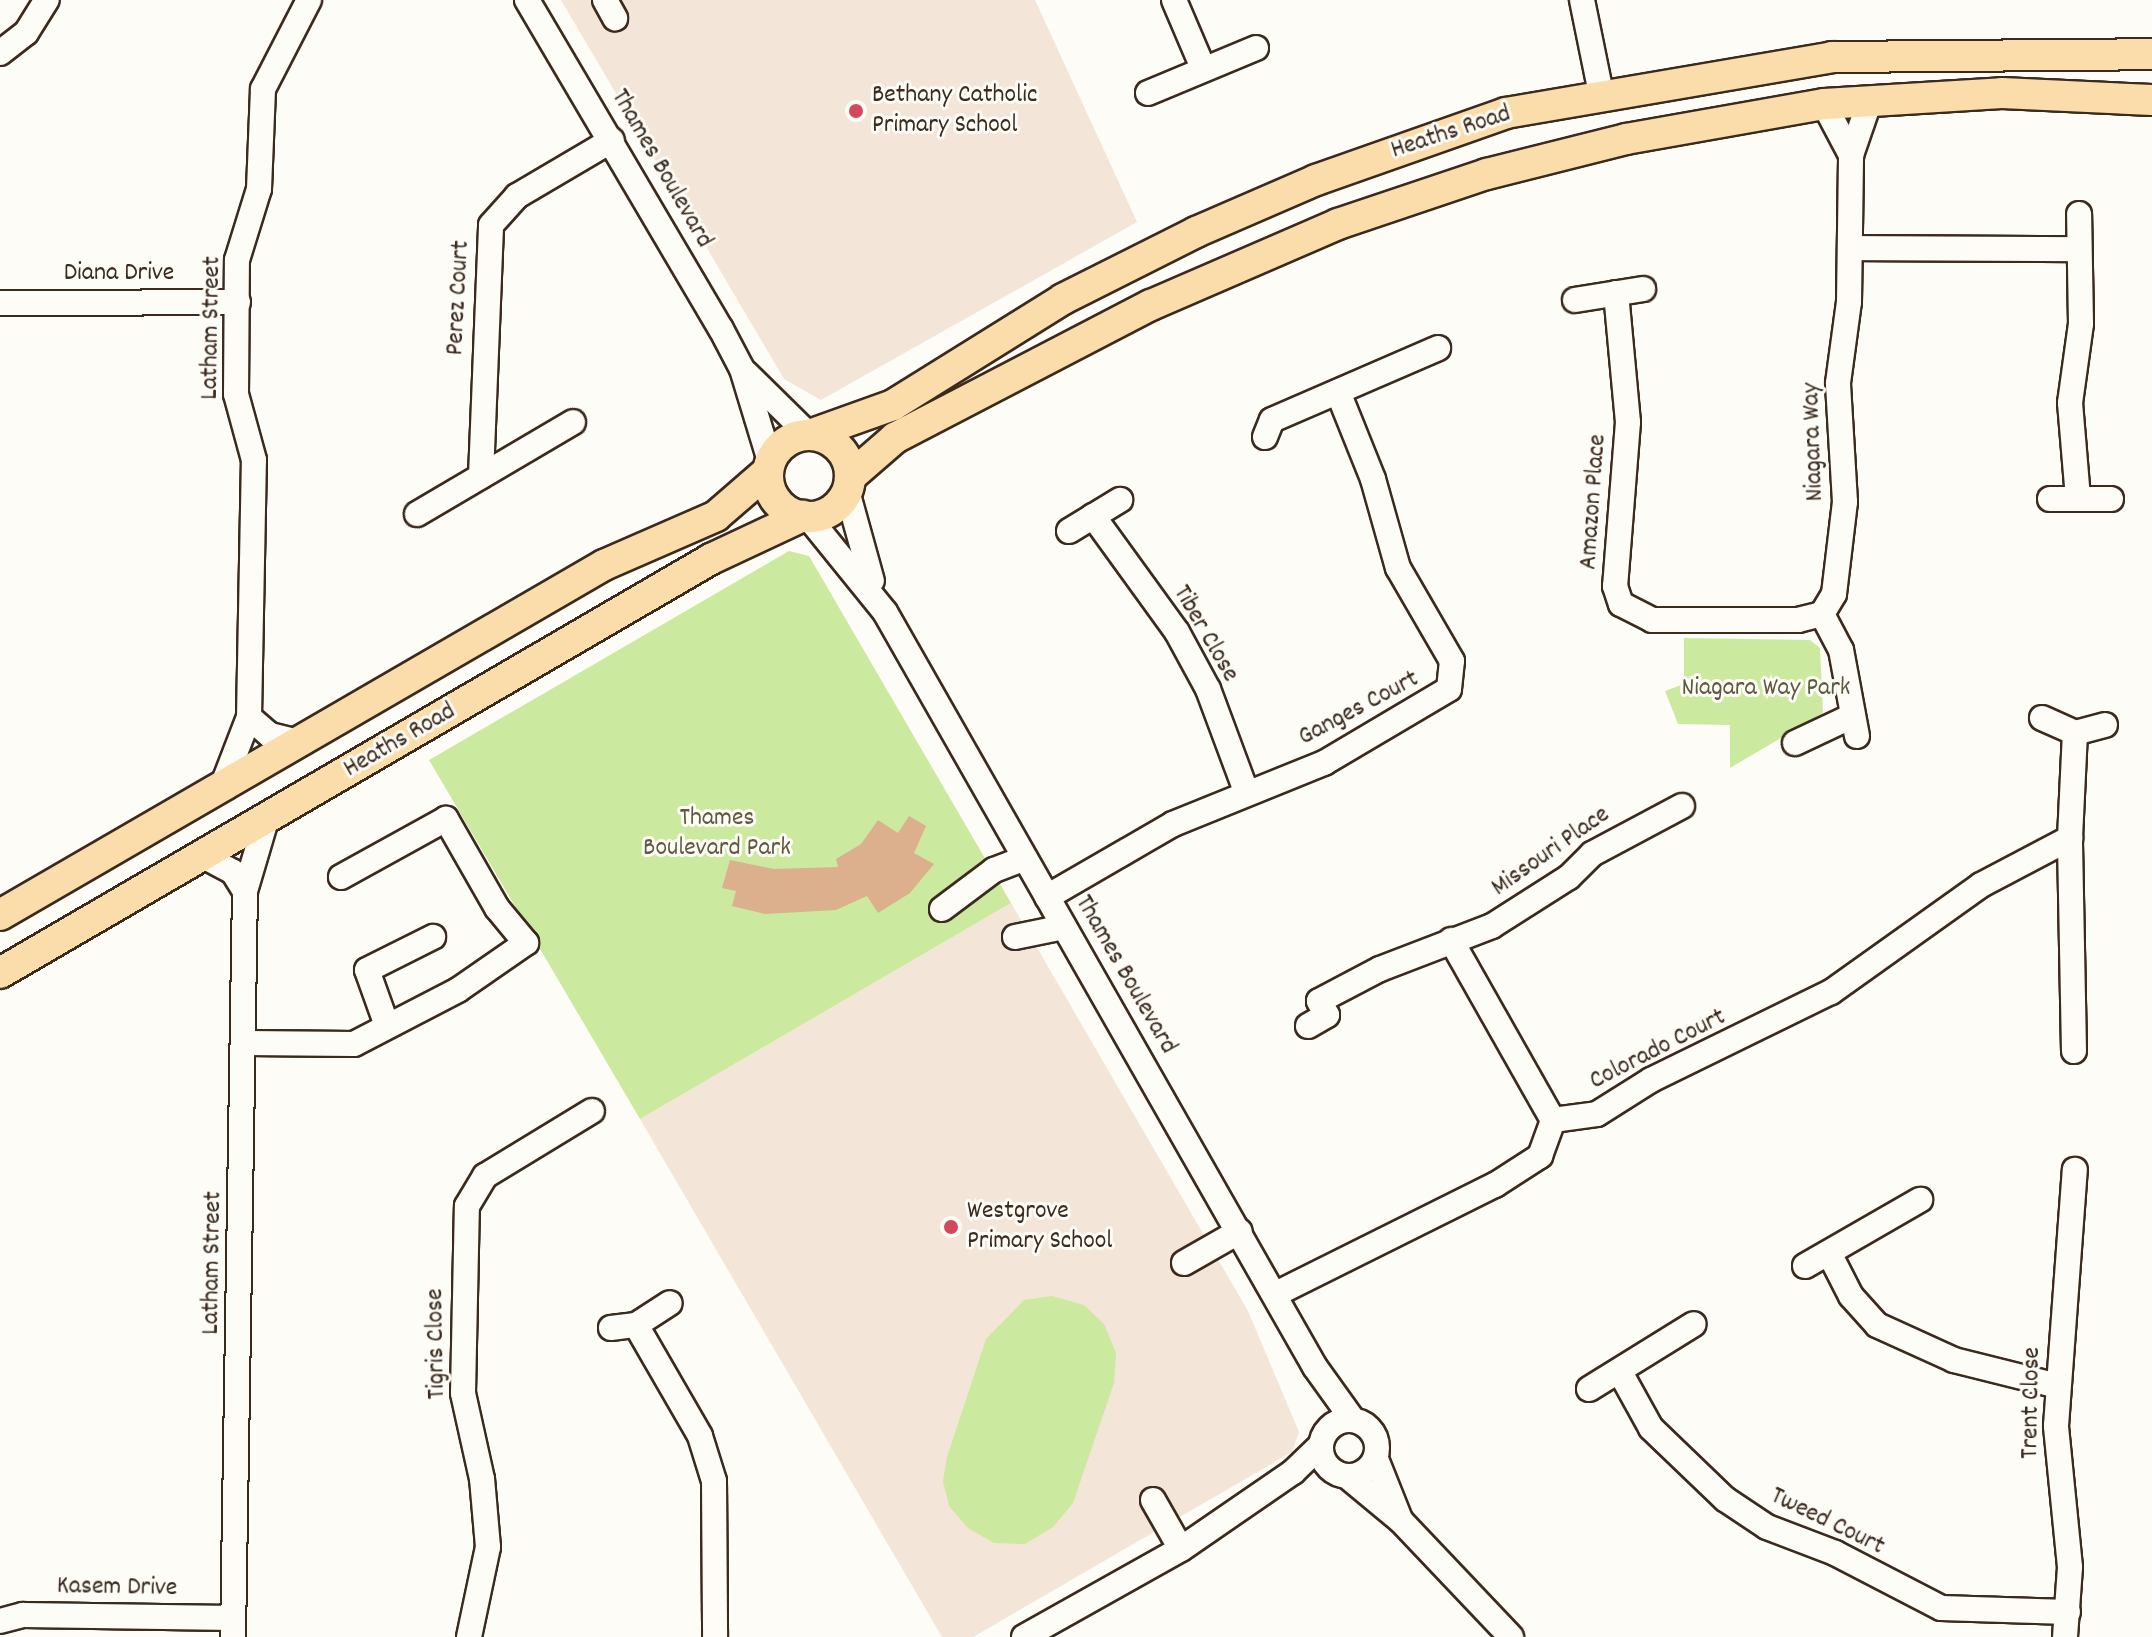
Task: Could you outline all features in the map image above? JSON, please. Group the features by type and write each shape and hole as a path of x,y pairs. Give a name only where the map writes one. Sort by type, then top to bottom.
{"main road":[{"name":"Heaths Road","path":"810,434 893,405 1063,299 1239,213 1463,127 1601,93 1863,55 2152,54"},
{"path":"1601,93 1612,128 1626,139"},
{"name":"Heaths Road","path":"849,484 904,433 1229,269 1412,197 1626,139 1824,104 2002,93 2152,100"},
{"path":"810,434 843,452 849,484 833,509 806,517 772,495 769,466 785,442 810,434"},
{"name":"Heaths Road","path":"0,915 604,565 716,516 769,466"},
{"name":"Heaths Road","path":"0,973 733,546 806,517"}],"street":[{"path":"0,53 26,33 47,0"},
{"name":"Latham Street","path":"222,787 249,717 254,460 238,407 237,260 259,189 263,89 309,0"},
{"name":"Thames Boulevard","path":"527,0 612,140 742,369 769,466"},
{"path":"1174,0 1203,68"},
{"path":"1582,0 1601,93"},
{"path":"1148,93 1256,48"},
{"name":"Niagara Way","path":"1822,614 1834,594 1845,502 1838,383 1850,248 1851,155 1870,100"},
{"name":"Niagara Way","path":"1824,104 1851,155"},
{"name":"Perez Court","path":"481,476 491,225 517,196 612,140"},
{"path":"2078,498 2070,403 2081,324 2079,214"},
{"path":"1850,248 2078,249"},
{"path":"1575,300 1643,289"},
{"name":"Amazon Place","path":"1616,293 1628,422 1615,586 1621,604 1647,619 1798,620 1822,614"},
{"name":"Diana Drive","path":"0,303 238,302"},
{"path":"1272,420 1439,347"},
{"name":"Thames Boulevard","path":"742,369 810,434"},
{"name":"Ganges Court","path":"1047,897 1173,824 1246,791 1324,763 1439,698 1452,683 1452,661 1398,568 1373,479 1338,392"},
{"path":"417,514 573,422"},
{"name":"Thames Boulevard","path":"849,484 855,535 885,612 1315,1367 1353,1420"},
{"path":"2050,499 2111,499"},
{"path":"1069,531 1120,500"},
{"name":"Tiber Close","path":"1093,516 1177,632 1208,689 1246,791"},
{"name":"Thames Boulevard","path":"806,517 885,612"},
{"path":"1795,743 1854,726 1841,650 1822,614"},
{"path":"249,717 270,735 301,743"},
{"path":"2042,718 2075,733 2105,725"},
{"path":"2074,1052 2070,838 2075,733"},
{"name":"Missouri Place","path":"1308,1026 1327,1015 1319,1001 1528,906 1592,854 1685,803"},
{"path":"246,1043 354,1044 386,1023 458,990 526,943 497,908 446,819 341,877"},
{"name":"Latham Street","path":"233,1628 246,1043 245,891 266,820"},
{"name":"Colorado Court","path":"1553,1120 1597,1114 1651,1080 1831,992 1981,885 2070,838"},
{"path":"203,856 233,872 245,891"},
{"path":"942,909 994,870 1025,858"},
{"path":"1015,937 1064,927"},
{"path":"386,1023 367,970 433,937"},
{"path":"1276,1294 1495,1185 1540,1156 1553,1120 1451,940"},
{"name":"Tigris Close","path":"469,1637 484,1579 488,1525 463,1393 467,1206 485,1176 592,1111"},
{"name":"Trent Close","path":"2065,1637 2068,1612 2058,1386 2074,1168"},
{"path":"1805,1266 1920,1198"},
{"path":"1184,1263 1240,1231"},
{"path":"1829,1253 1851,1296 1877,1325 1954,1360 2058,1386"},
{"path":"611,1328 636,1325 670,1303"},
{"path":"636,1325 700,1436 714,1481 715,1637"},
{"path":"1589,1389 1695,1325"},
{"name":"Thames Boulevard","path":"1315,1367 1322,1441"},
{"name":"Tweed Court","path":"1620,1372 1661,1438 1725,1499 1767,1527 1835,1553 1941,1608 2068,1612"},
{"path":"1024,1637 1181,1549 1222,1522 1322,1441 1335,1423 1353,1420 1374,1433 1376,1459 1401,1521"},
{"path":"1322,1441 1341,1475 1401,1521 1511,1637"},
{"path":"1222,1522 1341,1475 1365,1472 1376,1459"},
{"path":"1153,1500 1181,1549"},
{"name":"Kasem Drive","path":"0,1621 23,1615 233,1628"}],"shaded area":[{"name":"Bethany Catholic Primary School","path":"561,0 1035,0 1137,222 821,400 784,379"},
{"name":"Westgrove Primary School","path":"1011,903 1248,1311 1299,1432 1292,1452 973,1637 942,1637 640,1119"}],"green space":[{"name":"Thames Boulevard Park","path":"789,551 809,556 1011,903 640,1119 429,760"},
{"name":"Niagara Way Park","path":"1684,638 1810,640 1820,648 1823,713 1730,768 1730,725 1678,724 1665,691 1684,684"},
{"path":"1052,1296 1084,1305 1104,1324 1116,1353 1114,1383 1073,1503 1053,1527 1025,1544 994,1543 968,1528 949,1506 943,1481 947,1457 986,1339 1024,1300"}],"building":[{"path":"909,816 926,826 914,853 934,864 910,893 878,913 867,896 836,910 765,914 732,906 736,891 722,888 730,860 774,869 838,867 836,859 861,844 878,820 898,833"}],"place":[{"name":"Bethany Catholic Primary School","path":"856,111"},
{"name":"Westgrove Primary School","path":"951,1227"}]}
